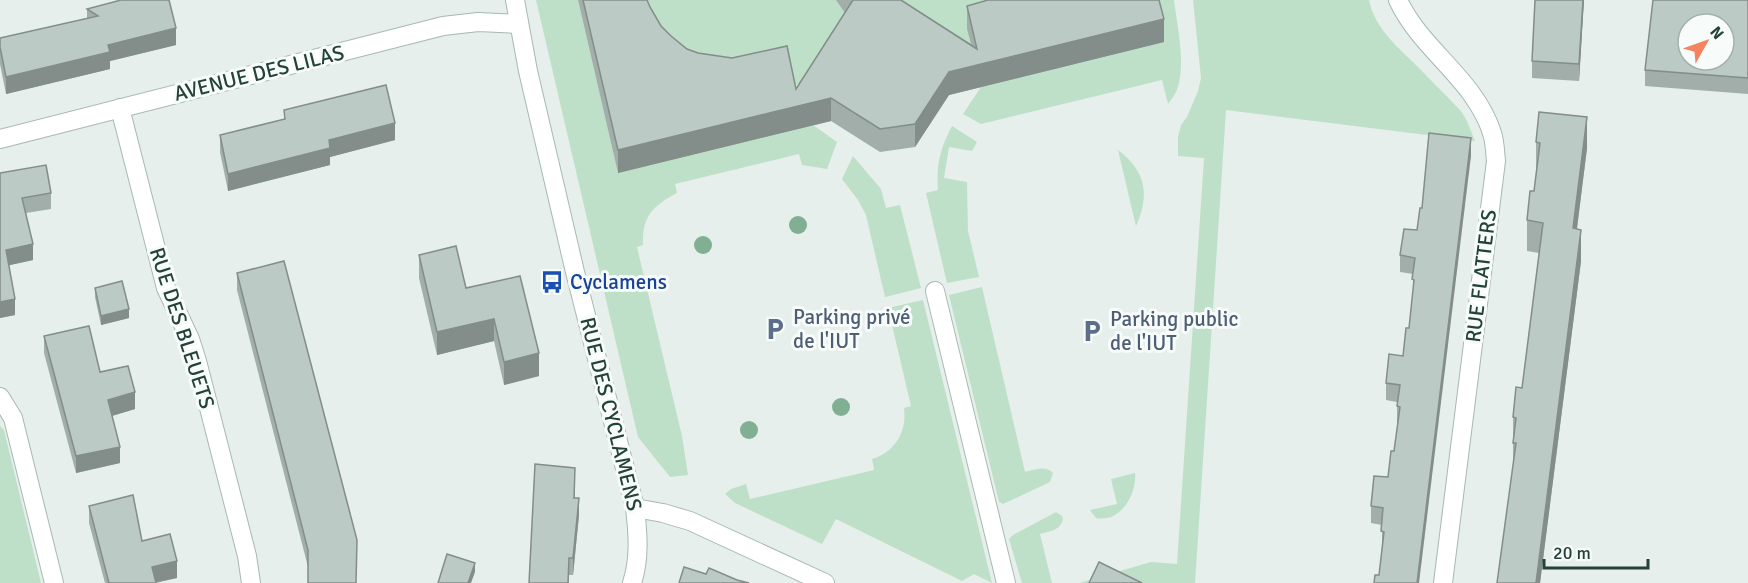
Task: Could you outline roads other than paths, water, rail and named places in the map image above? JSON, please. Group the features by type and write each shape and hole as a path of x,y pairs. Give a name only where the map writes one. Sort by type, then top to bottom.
{"street":[{"name":"RUE DES CYCLAMENS","path":"515,0 528,71 635,508 639,535 636,569 632,583"},
{"name":"RUE FLATTERS","path":"1398,0 1413,26 1461,79 1487,118 1493,135 1496,161 1443,583"},
{"name":"AVENUE DES LILAS","path":"0,138 443,26 478,22 519,24"},
{"name":"RUE DES BLEUETS","path":"120,108 166,288 190,339 197,361 247,556 251,583"},
{"path":"935,291 1006,583"},
{"path":"0,397 13,418 54,583"},
{"path":"635,508 690,521 825,583"}],"place":[{"name":"Cyclamens","path":"552,282"},
{"name":"Parking privé de l'IUT","path":"775,329"},
{"name":"Parking public de l'IUT","path":"1092,331"}]}
